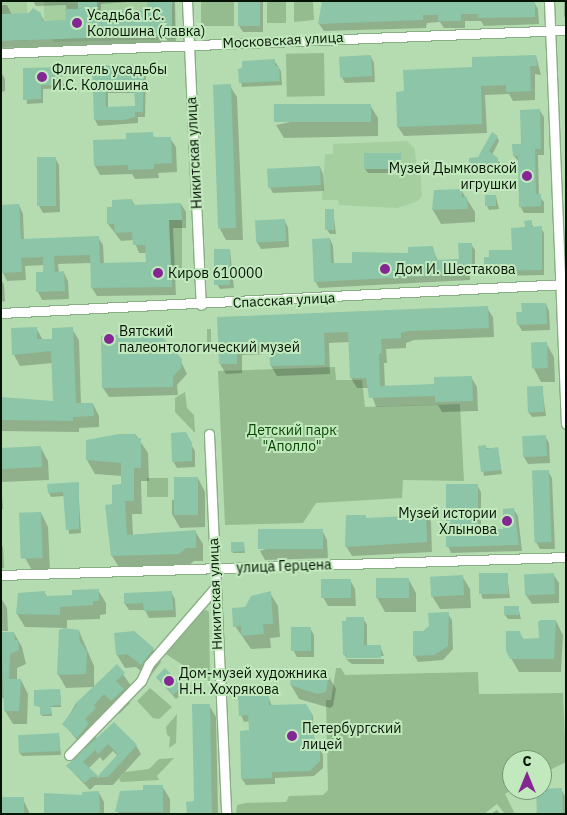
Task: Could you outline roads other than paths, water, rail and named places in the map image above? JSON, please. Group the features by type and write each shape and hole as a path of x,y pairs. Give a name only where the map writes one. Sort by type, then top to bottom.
{"street":[{"name":"Никитская улица","path":"187,1 201,305"},
{"path":"549,1 563,285 566,424"},
{"name":"Московская улица","path":"1,53 566,30"},
{"name":"Спасская улица","path":"1,313 201,305 563,285"},
{"name":"Никитская улица","path":"209,434 214,589 226,814"},
{"name":"улица Герцена","path":"1,575 566,557"},
{"path":"69,756 141,681 149,664 214,589"}],"place":[{"name":"Усадьба Г.С. Колошина (лавка)","path":"77,23"},
{"name":"Флигель усадьбы И.С. Колошина","path":"42,77"},
{"name":"Музей Дымковской игрушки","path":"527,176"},
{"name":"Дом И. Шестакова","path":"385,269"},
{"name":"Киров 610000","path":"158,273"},
{"name":"Вятский палеонтологический музей","path":"109,339"},
{"name":"Музей истории Хлынова","path":"507,521"},
{"name":"Дом-музей художника Н.Н. Хохрякова","path":"169,681"},
{"name":"Петербургский лицей","path":"292,736"}],"park label":[{"name":"Детский парк \"Аполло\"","path":"292,438"}]}
